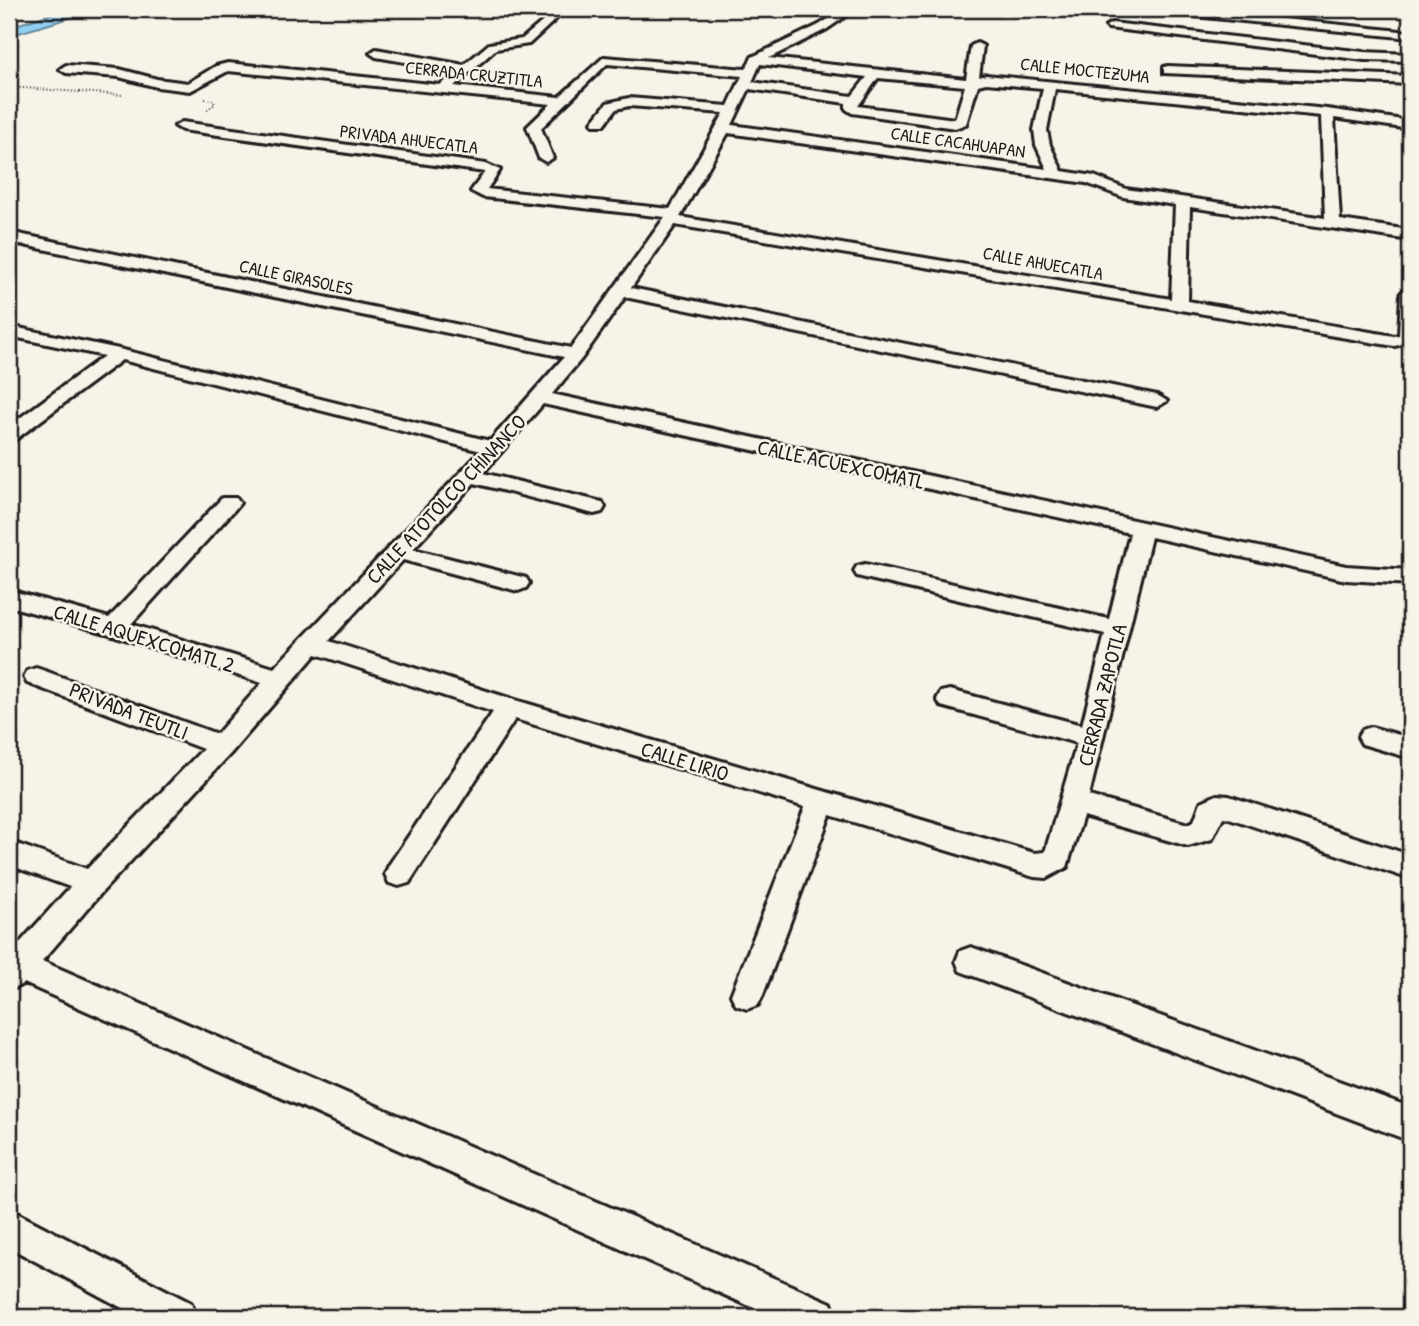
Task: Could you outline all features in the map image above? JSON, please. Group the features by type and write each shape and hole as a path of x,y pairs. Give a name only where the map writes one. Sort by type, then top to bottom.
{"street":[{"path":"751,73 851,9"},
{"path":"1155,9 1410,35"},
{"path":"444,88 496,45 516,45 533,38 554,15"},
{"path":"1112,26 1364,56 1410,58"},
{"path":"875,74 850,105 852,109 955,124 961,121 972,83 977,46"},
{"path":"376,53 466,69"},
{"name":"CERRADA CRUZTITLA","path":"66,69 119,73 157,83 190,87 220,69 563,101 604,61 751,73"},
{"path":"1168,70 1410,80"},
{"path":"751,73 854,100"},
{"name":"CALLE MOCTEZUMA","path":"751,73 875,74 972,83 986,79 1327,113 1410,125"},
{"name":"CALLE ATOTOLCO CHINANCO","path":"14,971 92,883 222,746 279,679 495,448 576,354 673,217 729,119 751,73"},
{"path":"1050,85 1039,128 1044,147 1054,161 1055,176"},
{"path":"545,158 534,127 563,101"},
{"name":"CALLE CACAHUAPAN","path":"600,122 612,106 618,103 729,119 1055,176 1089,179 1123,192 1183,202"},
{"path":"1327,113 1333,224"},
{"name":"PRIVADA AHUECATLA","path":"182,125 486,168 493,170 493,173 478,191 483,193 673,217"},
{"path":"1179,306 1183,202 1410,235"},
{"name":"CALLE AHUECATLA","path":"673,217 1394,341 1408,338 1409,293"},
{"name":"CALLE GIRASOLES","path":"9,237 576,354"},
{"path":"620,291 1157,401"},
{"path":"12,335 119,354 495,448"},
{"path":"9,435 119,354"},
{"name":"CALLE ACUEXCOMATL","path":"539,397 1346,573 1386,578 1410,577"},
{"path":"470,475 594,507"},
{"path":"114,627 229,503"},
{"name":"CERRADA ZAPOTLA","path":"1057,859 1092,737 1142,530"},
{"path":"398,552 518,583"},
{"path":"865,571 1118,629"},
{"name":"CALLE AQUEXCOMATL 2","path":"9,598 114,627 279,679"},
{"name":"CALLE LIRIO","path":"312,644 509,708 1034,865 1047,866 1057,859"},
{"name":"PRIVADA TEUTLI","path":"36,677 222,746"},
{"path":"950,699 1092,737"},
{"path":"399,874 509,708"},
{"path":"1371,737 1410,748"},
{"path":"747,995 821,802"},
{"path":"1074,803 1188,835 1198,835 1205,830 1211,810 1217,806 1229,807 1410,867"},
{"path":"9,853 92,883"},
{"path":"971,961 1410,1124"},
{"path":"14,971 817,1317"},
{"path":"9,1227 177,1317"}],"path":[{"path":"182,125 215,104 214,100 201,99"}],"water":[{"path":"67,9 100,9 9,36 9,27"}]}
